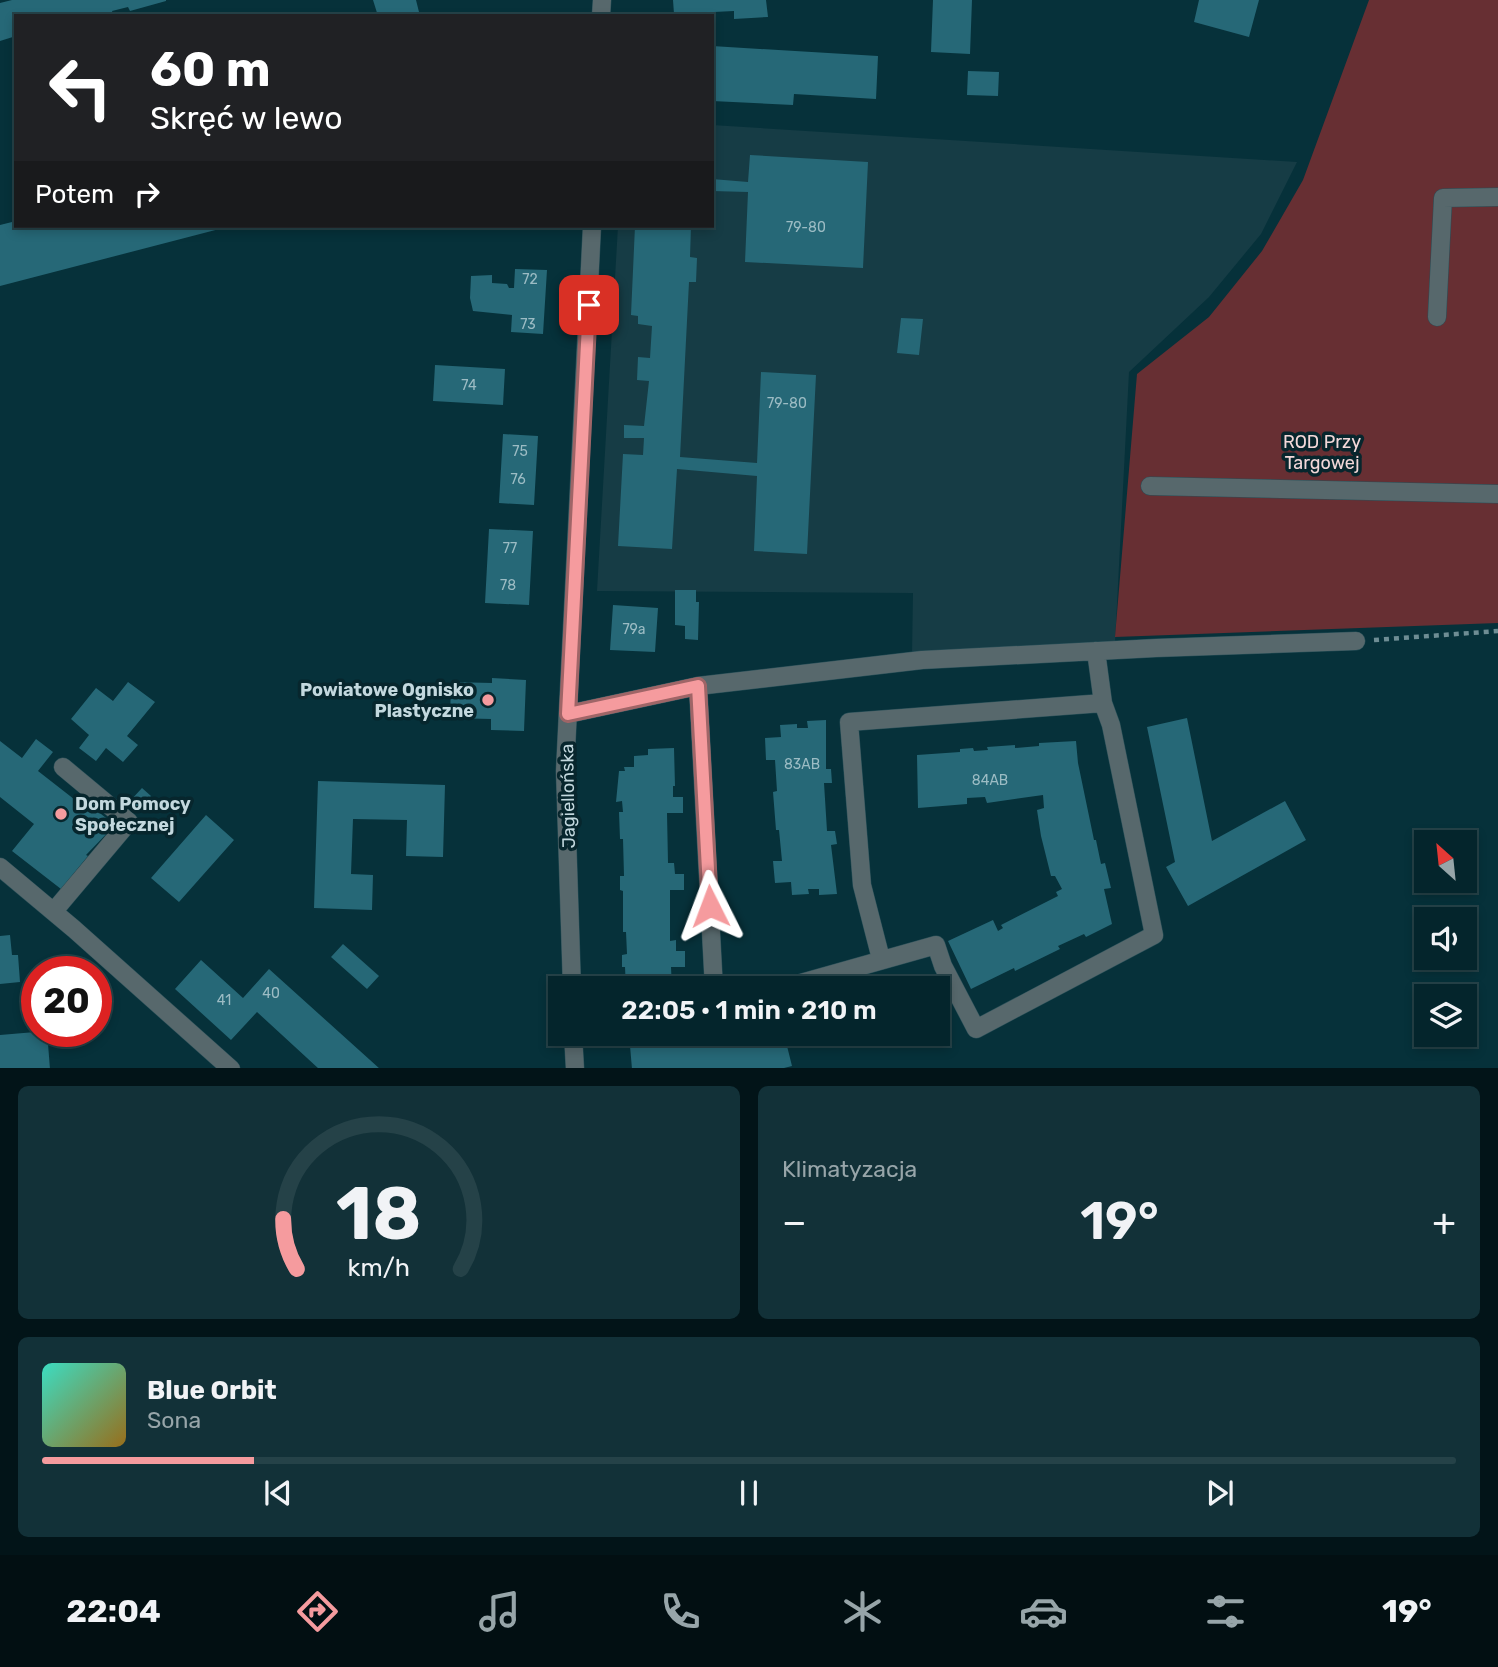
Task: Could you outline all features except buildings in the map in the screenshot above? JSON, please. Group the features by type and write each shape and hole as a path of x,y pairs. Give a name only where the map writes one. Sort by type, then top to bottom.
{"street":[{"path":"1437,317 1443,198 1498,197"},
{"name":"Jagiellońska","path":"572,976 565,771 592,228"},
{"path":"1150,486 1498,494"},
{"path":"568,714 698,686 922,660 1356,641"},
{"path":"824,976 936,945 943,966 975,1029 1154,935 1111,725 1103,703 1096,651"},
{"path":"698,686 713,976"},
{"path":"881,959 862,885 849,722 1103,703"},
{"path":"54,911 129,822 63,767"},
{"path":"0,867 54,911 230,1068"},
{"path":"574,1046 575,1068"}],"path":[{"path":"1356,641 1498,631"}],"shaded area":[{"path":"714,125 1297,162 1261,234 1209,297 1129,372 1115,643 912,654 913,593 597,591 618,228 714,228"}],"green space":[{"name":"ROD Przy Targowej","path":"1369,0 1498,0 1498,623 1115,637 1137,374 1209,317 1262,251 1303,180"}],"place":[{"name":"Powiatowe Ognisko Plastyczne","path":"488,700"},
{"name":"Dom Pomocy Społecznej","path":"61,814"}],"route":[{"path":"589,305 568,714 698,686 710,906"}]}
